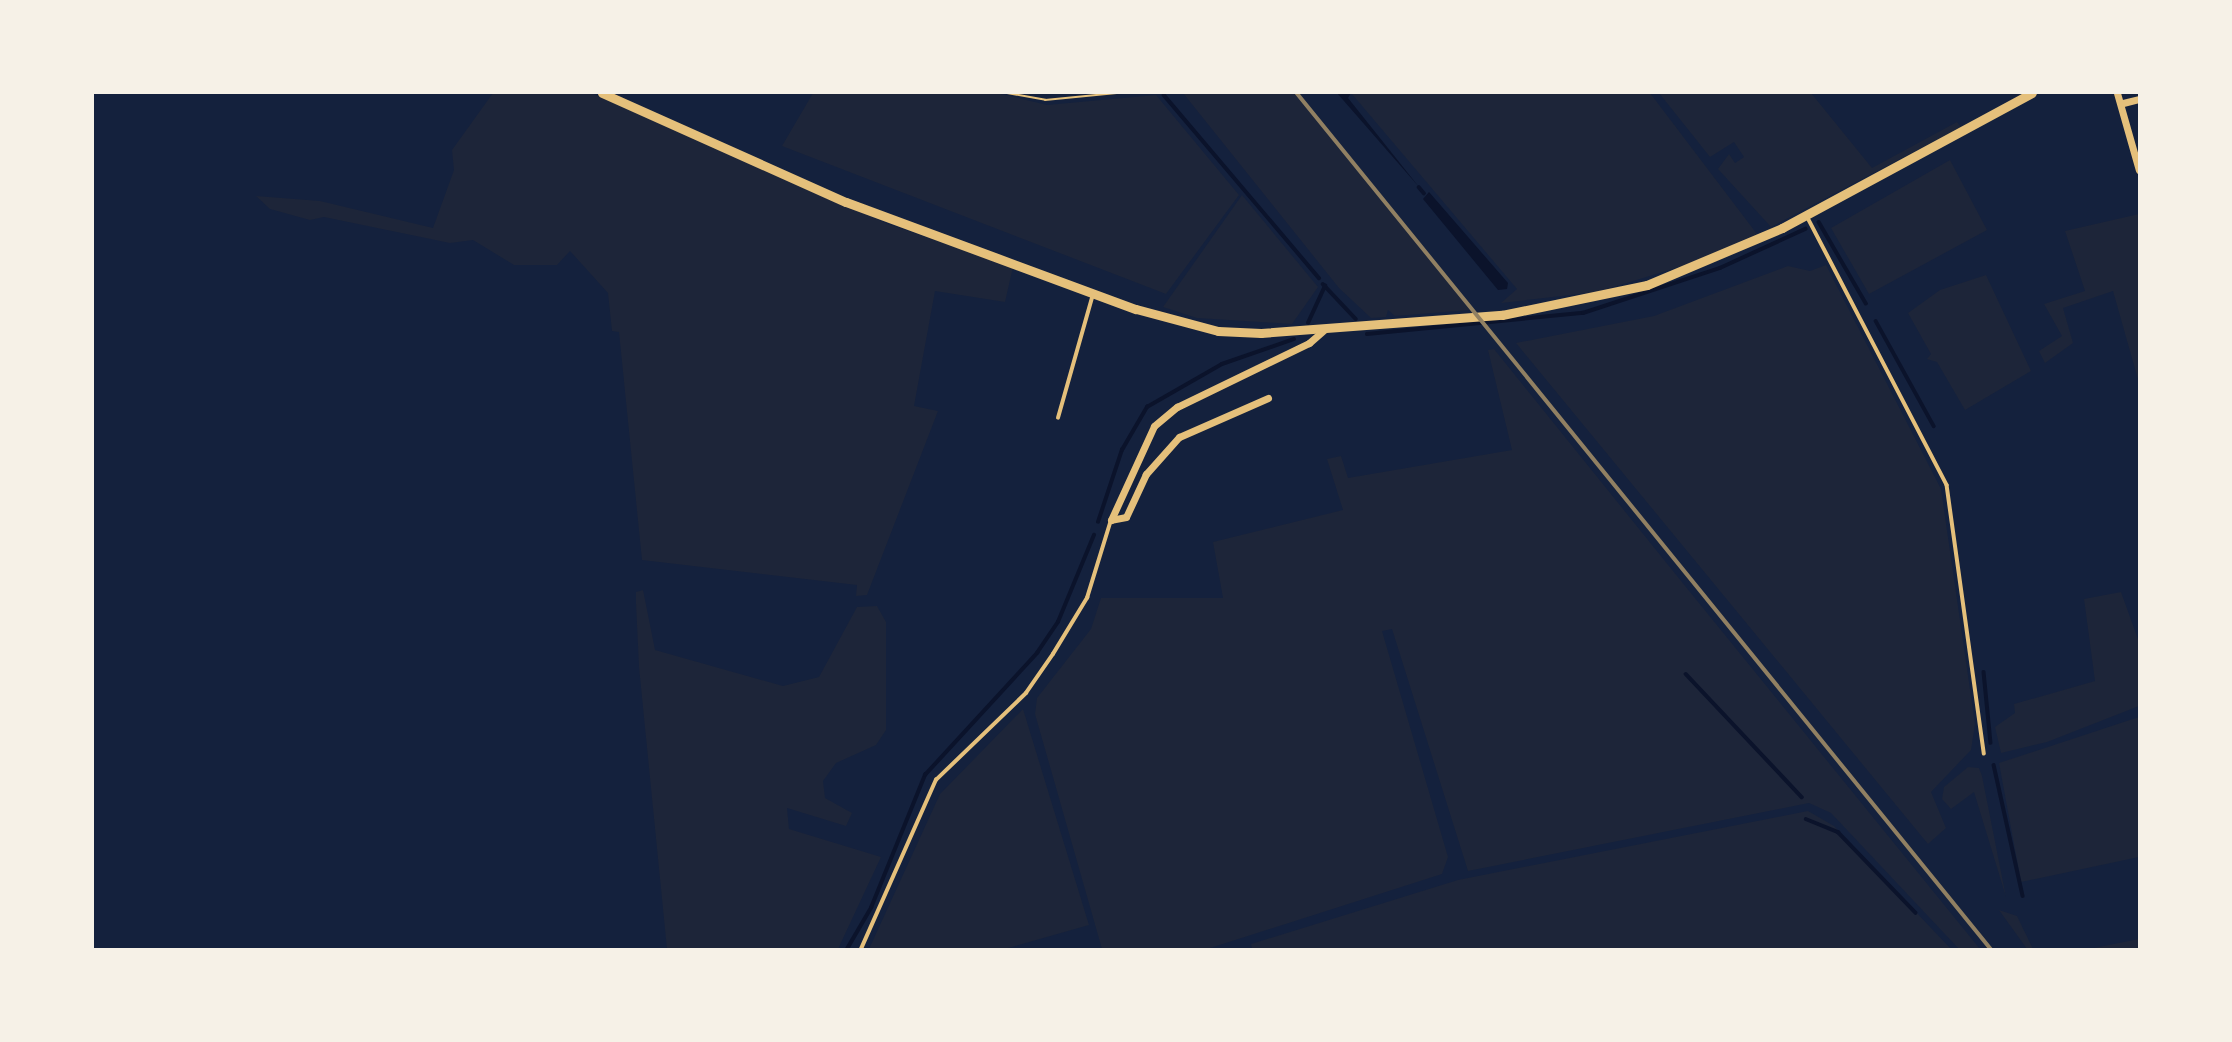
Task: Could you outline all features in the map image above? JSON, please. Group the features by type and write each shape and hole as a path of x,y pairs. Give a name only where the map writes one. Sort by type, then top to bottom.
{"street":[{"path":"602,93 846,202 1094,292 1218,331 1324,330 1514,314 1611,296 1690,271 1807,216 2032,93"},
{"path":"2117,93 2123,103 2139,170"},
{"path":"2123,103 2139,99"},
{"path":"1111,520 1154,426 1324,330"},
{"path":"1111,520 1126,517 1146,474 1179,437 1268,398"}],"lane":[{"path":"1807,216 1947,485 1984,753"},
{"path":"1058,418 1094,292"},
{"path":"860,949 936,780 1026,693 1053,654 1087,598 1111,520"}],"path":[{"path":"1007,93 1036,100 1117,93"}],"shaded area":[{"path":"493,93 591,93 888,224 1013,267 1005,302 935,291 914,406 938,411 867,595 856,596 857,585 642,560 619,332 612,331 608,293 570,251 557,265 514,265 473,240 450,243 324,217 310,220 270,209 256,196 320,201 433,228 454,170 452,150"},
{"path":"813,93 997,93 1047,105 1156,95 1239,195 1166,294 782,146"},
{"path":"1183,93 1294,93 1470,310 1395,316 1388,310 1386,317 1371,318 1339,288"},
{"path":"1337,93 1351,93 1348,98 1419,187"},
{"path":"1650,93 1757,234 1689,264 1597,292 1501,303 1517,289 1352,94"},
{"path":"1659,93 1811,93 1872,168 1957,122 1961,127 1771,227 1718,169 1729,154 1735,163 1744,157 1734,142 1710,157"},
{"path":"1950,160 1987,230 1869,294 1831,228"},
{"path":"1429,192 1508,283 1507,289 1498,290 1423,199"},
{"path":"1242,195 1318,287 1292,324 1197,318 1163,307"},
{"path":"2139,214 2139,383 2113,291 2063,308 2073,343 2045,363 2039,351 2062,336 2044,304 2085,291 2065,231"},
{"path":"1826,265 1941,489 1975,724 1971,750 1931,792 1946,828 1928,844 1516,343 1654,316 1788,266 1810,271"},
{"path":"1986,275 2031,371 1965,410 1937,362 1927,359 1931,354 1908,313 1940,290"},
{"path":"1494,349 1980,949 1959,949 1831,813 1809,803 1468,871 1392,629 1382,631 1448,857 1442,874 1207,949 1102,949 1035,714 1037,698 1091,629 1101,598 1223,598 1213,542 1343,510 1327,459 1341,456 1348,478 1512,450 1488,350"},
{"path":"643,590 655,650 783,686 819,677 857,607 877,606 886,622 886,730 876,745 836,763 823,781 825,798 852,813 846,826 787,808 789,829 881,857 838,949 667,949 639,667 636,592"},
{"path":"2121,592 2139,642 2139,706 2047,742 2001,753 1995,727 2015,713 2014,704 2095,681 2084,599"},
{"path":"1023,709 1089,925 1005,949 869,949 940,794"},
{"path":"2139,717 2139,857 2021,882 1999,763"},
{"path":"1968,767 1979,768 1982,776 2006,897 1974,792 1951,809 1942,799 1944,787"},
{"path":"1808,811 1834,826 1951,949 1252,949 1251,944 1458,880"},
{"path":"1999,910 2017,916 2033,949 2027,949"},
{"path":"2139,939 2139,949 2089,949"}],"waterway":[{"path":"1164,95 1319,278"},
{"path":"1419,187 1424,193"},
{"path":"1819,222 1866,303"},
{"path":"1367,334 1583,313 1720,268 1805,229"},
{"path":"1323,284 1356,319"},
{"path":"1308,323 1325,286"},
{"path":"1876,321 1934,426"},
{"path":"1098,522 1122,450 1147,407 1222,364 1294,339"},
{"path":"847,949 871,908 925,775 1037,653 1058,622 1094,535"},
{"path":"1984,672 1991,743"},
{"path":"1686,674 1802,797"},
{"path":"1994,765 2023,896"},
{"path":"1806,819 1838,832 1916,913"}],"railway":[{"path":"1297,93 1991,949"}]}
